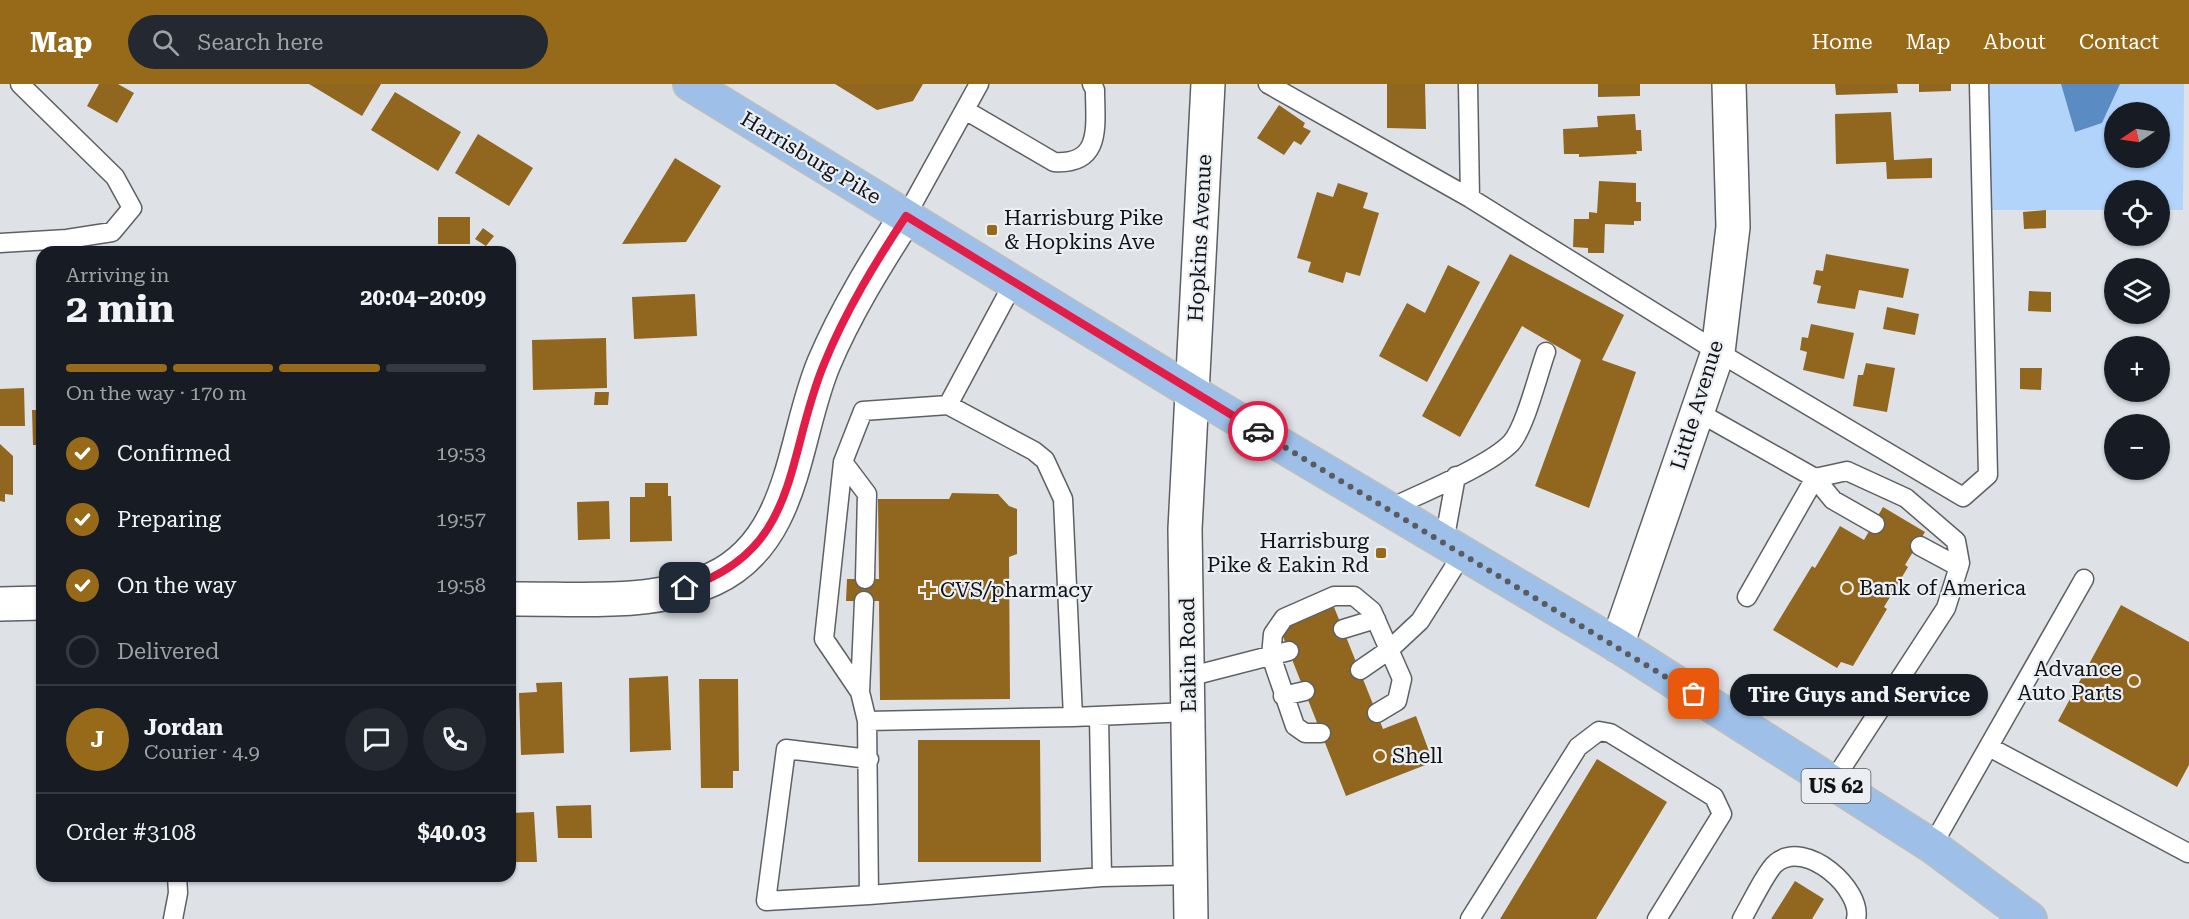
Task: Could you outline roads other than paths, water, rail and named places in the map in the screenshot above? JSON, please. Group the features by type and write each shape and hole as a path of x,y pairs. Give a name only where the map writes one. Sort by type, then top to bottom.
{"main road":[{"name":"Harrisburg Pike","path":"690,84 1192,392 1617,645 1932,846 2030,919"}],"street":[{"name":"Hopkins Avenue","path":"1192,392 1208,84"},
{"name":"Little Avenue","path":"1617,645 1718,352 1733,227 1729,84"},
{"path":"516,599 656,595 714,579 741,560 761,541 788,487 824,364 870,272 906,216"},
{"name":"Eakin Road","path":"1191,919 1185,530 1192,392"},
{"path":"0,604 36,603"}],"lane":[{"path":"0,243 67,239 112,232 132,208 115,177 20,84"},
{"path":"906,216 979,84"},
{"path":"965,110 1054,162 1071,163 1087,154 1095,136 1095,90 1092,84"},
{"path":"1268,84 1470,198 1718,352 1963,497 1988,475 1979,84"},
{"path":"1468,84 1470,198"},
{"path":"948,405 1014,282"},
{"path":"1389,509 1456,476 1511,443 1520,427 1546,352"},
{"path":"860,692 824,639 843,462 863,411 948,405 1034,451 1045,460 1063,499 1073,717"},
{"path":"1698,412 1815,478 1833,500 1875,524"},
{"path":"843,462 867,494 864,579"},
{"path":"1747,597 1815,478 1847,471 1906,498 1956,541 1959,567 1946,608 1832,783"},
{"path":"1360,670 1389,650 1419,621 1453,548 1456,476"},
{"path":"1920,546 1959,567"},
{"path":"1932,846 2084,579"},
{"path":"1321,733 1305,733 1295,726 1283,696 1280,653 1273,634 1284,618 1334,596 1354,596 1372,611 1402,679 1397,701 1377,713"},
{"path":"864,601 860,692 867,721 869,759 868,896"},
{"path":"1343,629 1376,619"},
{"path":"1188,677 1280,653"},
{"path":"1283,696 1305,691"},
{"path":"867,721 1099,717 1189,712"},
{"path":"1099,717 1102,877"},
{"path":"1470,919 1578,747 1599,731 1610,733 1714,797 1719,803 1722,814 1657,919"},
{"path":"1989,747 2188,853"},
{"path":"869,759 786,749 766,902 1102,877 1191,875"},
{"path":"1742,919 1776,863 1794,855 1815,858 1844,884 1857,913 1856,919"},
{"path":"173,919 178,893 177,882"}],"place":[{"name":"Harrisburg Pike & Hopkins Ave","path":"992,230"},
{"name":"Harrisburg Pike & Eakin Rd","path":"1381,553"},
{"name":"Bank of America","path":"1847,588"},
{"name":"CVS/pharmacy","path":"928,590"},
{"name":"Advance Auto Parts","path":"2134,681"},
{"name":"Tire Guys and Service","path":"1694,694"},
{"name":"Shell","path":"1380,756"}]}
